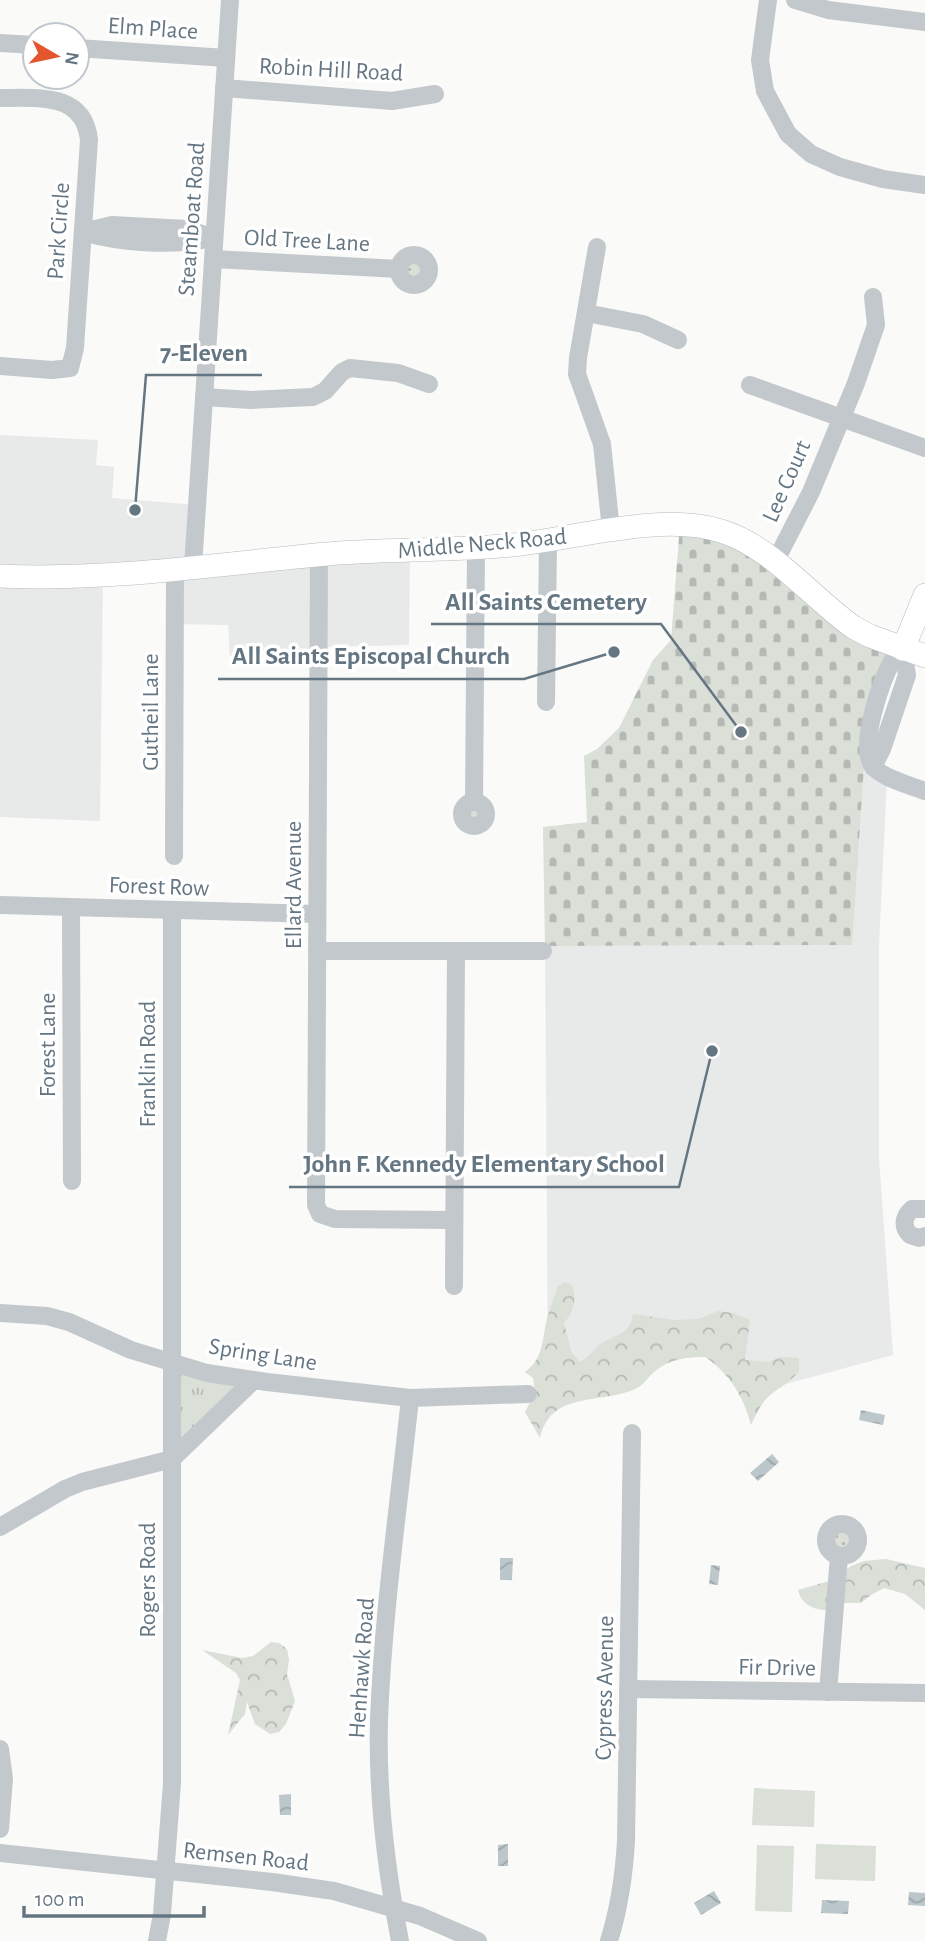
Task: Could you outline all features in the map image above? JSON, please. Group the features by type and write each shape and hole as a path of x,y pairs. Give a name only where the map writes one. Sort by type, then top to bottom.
{"main road":[{"name":"Middle Neck Road","path":"0,576 83,577 318,555 476,547 680,524 704,526 723,531 748,543 853,627 925,656"},
{"path":"903,649 925,595"}],"street":[{"name":"Steamboat Road","path":"184,568 204,397 230,0"},
{"path":"768,0 760,60 765,91 788,134 811,154 840,167 883,179 925,185"},
{"path":"795,0 828,10 925,22"},
{"path":"0,43 21,44"},
{"name":"Elm Place","path":"91,49 226,58"},
{"name":"Robin Hill Road","path":"224,88 392,101 435,93"},
{"name":"Park Circle","path":"0,98 72,105 88,129 89,140 75,348 70,368 52,370 0,366"},
{"path":"83,232 110,239 187,243 214,237"},
{"path":"597,247 578,358 578,374 602,444 611,530"},
{"name":"Old Tree Lane","path":"213,259 399,269"},
{"name":"Lee Court","path":"775,562 811,492 874,332 876,319 873,297"},
{"path":"586,313 643,324 678,340"},
{"path":"204,397 251,400 313,397 325,391 342,372 350,368 398,373 429,384"},
{"path":"750,386 925,448"},
{"path":"546,702 548,540"},
{"path":"474,802 476,547"},
{"name":"Ellard Avenue","path":"318,555 316,1205 320,1214 335,1219 454,1220"},
{"name":"Gutheil Lane","path":"174,856 184,568"},
{"path":"903,649 907,675 882,749 873,767 892,779 925,791"},
{"name":"Forest Row","path":"0,905 317,914"},
{"name":"Forest Lane","path":"71,908 72,1181"},
{"name":"Franklin Road","path":"172,911 172,1217"},
{"path":"317,951 543,951"},
{"path":"454,1286 456,951"},
{"path":"925,1209 912,1209 904,1222 910,1235 919,1238 925,1236"},
{"name":"Rogers Road","path":"157,1941 172,1783 172,1217"},
{"name":"Spring Lane","path":"0,1313 47,1316 69,1322 131,1350 207,1373 410,1398 528,1394"},
{"path":"0,1527 82,1482 172,1459 254,1380"},
{"name":"Henhawk Road","path":"400,1941 393,1907 380,1791 379,1720 410,1398"},
{"name":"Cypress Avenue","path":"609,1941 624,1868 626,1841 632,1433"},
{"path":"828,1692 839,1556"},
{"name":"Fir Drive","path":"628,1689 925,1693"},
{"path":"0,1749 4,1779 0,1829"},
{"name":"Remsen Road","path":"0,1853 334,1891 393,1907 478,1941"}],"shaded area":[{"path":"0,435 98,440 96,465 114,467 112,498 197,505 193,566 410,549 409,645 319,647 319,655 230,656 228,625 175,624 175,569 103,577 100,821 0,817"},
{"path":"865,752 887,779 879,945 879,1157 893,1355 753,1393 730,1342 548,1373 545,946 851,945"}],"green space":[{"path":"415,257 424,261 428,270 424,279 415,283 406,279 402,270 406,261"},
{"path":"680,524 702,527 902,648 866,736 852,945 545,946 543,827 587,822 584,756 597,749 619,728 653,660 671,640"},
{"path":"474,804 481,807 484,814 481,821 474,824 467,821 464,814 467,807"},
{"path":"565,1282 572,1285 574,1300 572,1310 564,1323 571,1351 580,1362 602,1343 624,1331 633,1314 675,1320 699,1319 718,1311 733,1313 750,1320 745,1360 769,1362 780,1357 799,1358 799,1371 766,1399 751,1425 734,1386 714,1363 705,1357 678,1360 666,1364 639,1387 625,1393 567,1405 546,1422 540,1438 525,1412 535,1393 533,1378 525,1372 539,1355 552,1302 558,1286"},
{"path":"175,1366 247,1382 175,1453"},
{"path":"842,1527 851,1531 855,1540 851,1549 842,1553 833,1549 829,1540 833,1531"},
{"path":"886,1559 925,1568 925,1610 905,1594 884,1588 861,1603 840,1603 828,1610 818,1609 809,1606 798,1590 829,1581 851,1566 864,1561"},
{"path":"271,1642 279,1643 287,1649 287,1674 295,1701 286,1724 279,1732 270,1734 255,1724 247,1702 245,1714 228,1735 240,1680 236,1673 202,1650 242,1658 253,1656"},
{"path":"754,1788 815,1791 814,1827 752,1825"},
{"path":"816,1844 876,1846 875,1881 815,1879"},
{"path":"757,1845 794,1846 792,1912 755,1911"}],"water":[{"path":"861,1410 885,1415 883,1425 859,1420"},
{"path":"772,1454 779,1462 758,1481 750,1473"},
{"path":"500,1558 513,1558 512,1580 500,1580"},
{"path":"711,1565 720,1566 718,1585 709,1584"},
{"path":"291,1794 291,1815 280,1815 279,1795"},
{"path":"508,1844 508,1866 498,1866 498,1845"},
{"path":"714,1891 721,1903 701,1915 694,1903"},
{"path":"909,1892 925,1893 925,1906 908,1905"},
{"path":"822,1900 849,1901 848,1914 821,1913"}],"place":[{"name":"7-Eleven","path":"135,510"},
{"name":"All Saints Episcopal Church","path":"614,652"},
{"name":"All Saints Cemetery","path":"741,732"},
{"name":"John F. Kennedy Elementary School","path":"712,1051"}]}
